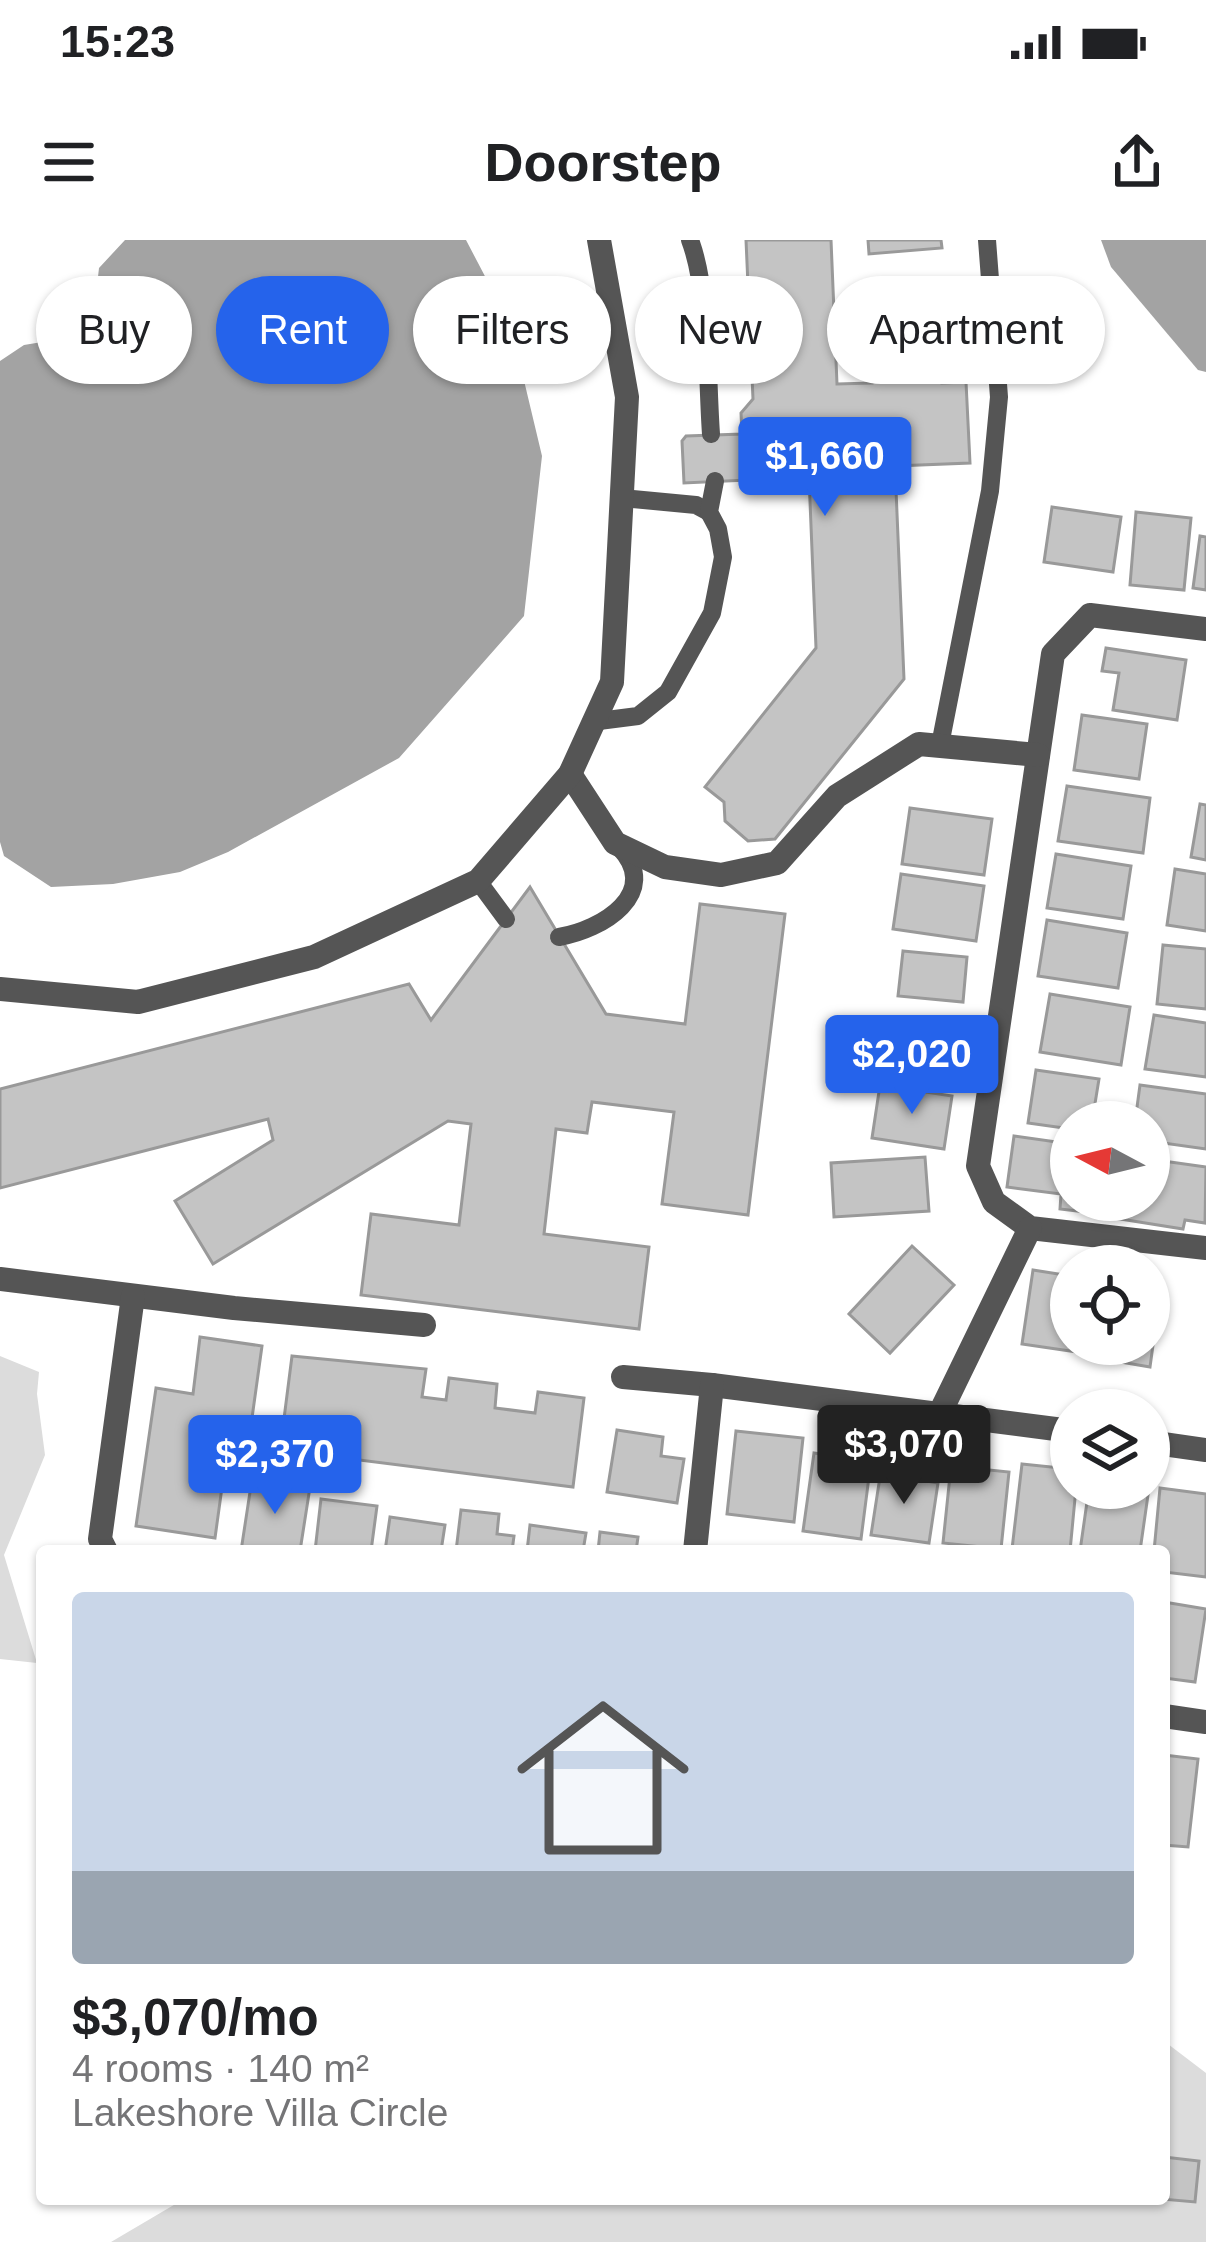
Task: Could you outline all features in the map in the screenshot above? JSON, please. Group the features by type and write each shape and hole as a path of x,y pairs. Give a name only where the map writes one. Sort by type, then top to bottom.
{"street":[{"path":"0,989 138,1002 314,956 478,881 570,774 612,682 622,498 627,397 599,240"},
{"path":"1206,629 1090,615 1053,654 978,1166 994,1202 1030,1228 1206,1248"},
{"path":"570,774 616,843 665,867 721,875 777,863 837,796 919,744 1039,755"},
{"path":"940,1414 1030,1228"},
{"path":"0,1279 424,1324"},
{"path":"103,1545 100,1539 133,1296"},
{"path":"623,1377 712,1384 1050,1428"},
{"path":"696,1545 712,1384"},
{"path":"1170,1445 1206,1450"},
{"path":"1170,1717 1206,1721"}],"lane":[{"path":"690,240 701,297 711,434"},
{"path":"940,745 990,491 997,421 987,240"},
{"path":"591,722 638,716 668,692 712,614 723,556 710,512 715,482"},
{"path":"622,498 696,505 710,512"},
{"path":"559,937 584,932 610,918 624,903 636,883 634,864 616,843"},
{"path":"478,881 506,919"}],"shaded area":[{"path":"125,240 466,240 485,276 413,276 413,384 525,384 542,456 524,616 399,758 228,852 180,872 113,884 51,887 4,856 0,842 0,361 36,343 36,384 192,384 192,276 98,276 99,268"},
{"path":"1101,240 1206,240 1206,372 1198,370 1111,267"},
{"path":"0,1356 39,1372 45,1455 4,1555 36,1663 0,1659"},
{"path":"1170,2046 1206,2073 1206,2242 111,2242 174,2205 1170,2205"}],"building":[{"path":"746,240 831,240 827,384 966,384 970,463 895,466 904,679 775,839 748,841 725,821 724,802 705,787 816,648 809,477 684,483 682,441 686,436 742,434 741,413 753,399 752,384 803,384 803,276 748,276"},
{"path":"868,240 941,240 942,248 869,254"},
{"path":"1052,507 1121,517 1113,572 1044,562"},
{"path":"1136,512 1191,518 1184,590 1130,585"},
{"path":"1200,536 1206,537 1206,590 1193,588"},
{"path":"1106,648 1186,660 1177,720 1113,710 1119,673 1102,671"},
{"path":"1082,715 1147,724 1139,779 1074,770"},
{"path":"1067,786 1150,798 1143,853 1058,841"},
{"path":"1200,804 1206,805 1206,860 1191,857"},
{"path":"910,808 992,819 984,875 902,864"},
{"path":"1056,854 1131,866 1123,919 1047,908"},
{"path":"1175,869 1206,874 1206,931 1167,925"},
{"path":"901,874 984,886 976,941 893,929"},
{"path":"530,887 606,1014 685,1024 700,904 785,914 748,1215 662,1204 674,1112 592,1102 587,1133 556,1129 544,1234 649,1247 639,1329 361,1295 371,1214 459,1225 471,1124 448,1121 213,1264 175,1201 273,1140 268,1119 0,1188 0,1089 409,984 431,1020"},
{"path":"1047,920 1127,933 1118,988 1038,976"},
{"path":"1163,945 1206,949 1206,1009 1157,1004"},
{"path":"903,951 967,957 963,1002 898,996"},
{"path":"1050,994 1130,1007 1121,1065 1040,1052"},
{"path":"1154,1015 1206,1023 1206,1077 1145,1069"},
{"path":"888,1017 941,1025 939,1039 959,1042 953,1079 880,1068"},
{"path":"1036,1070 1099,1079 1095,1101 1050,1101 1050,1126 1028,1123"},
{"path":"880,1085 952,1096 944,1149 872,1138"},
{"path":"1140,1085 1206,1094 1206,1149 1170,1144 1170,1101 1138,1101"},
{"path":"1014,1136 1050,1141 1050,1193 1007,1187"},
{"path":"925,1157 929,1211 834,1217 831,1163"},
{"path":"1170,1162 1206,1167 1205,1223 1185,1220 1183,1229 1133,1221 1170,1221"},
{"path":"912,1246 954,1285 890,1353 849,1314"},
{"path":"1033,1270 1050,1273 1050,1348 1022,1344"},
{"path":"200,1337 262,1346 247,1454 227,1451 215,1538 136,1526 156,1388 193,1394"},
{"path":"292,1356 426,1369 422,1397 446,1400 449,1378 497,1384 495,1408 535,1413 538,1392 584,1398 573,1487 280,1450"},
{"path":"617,1430 663,1437 661,1456 684,1459 677,1503 607,1492"},
{"path":"736,1431 803,1438 794,1522 727,1514"},
{"path":"814,1453 871,1461 861,1539 803,1531"},
{"path":"882,1464 900,1466 898,1476 938,1483 929,1543 871,1535"},
{"path":"1022,1464 1050,1467 1050,1509 1074,1509 1071,1545 1012,1545"},
{"path":"951,1466 1009,1472 1001,1545 943,1543"},
{"path":"252,1479 310,1487 301,1545 242,1545"},
{"path":"1170,1489 1206,1494 1206,1577 1170,1573 1170,1545 1155,1545 1158,1509 1170,1509"},
{"path":"321,1499 377,1506 372,1545 316,1545"},
{"path":"1086,1509 1146,1509 1141,1545 1081,1545"},
{"path":"461,1510 499,1514 497,1534 514,1536 513,1545 457,1545"},
{"path":"390,1517 445,1525 442,1545 386,1545"},
{"path":"530,1525 586,1533 584,1545 528,1545"},
{"path":"600,1532 638,1537 637,1545 599,1545"},
{"path":"1170,1603 1206,1609 1195,1682 1170,1679"},
{"path":"1170,1756 1198,1759 1188,1847 1170,1846"},
{"path":"1170,2158 1199,2161 1195,2202 1170,2200"}]}
